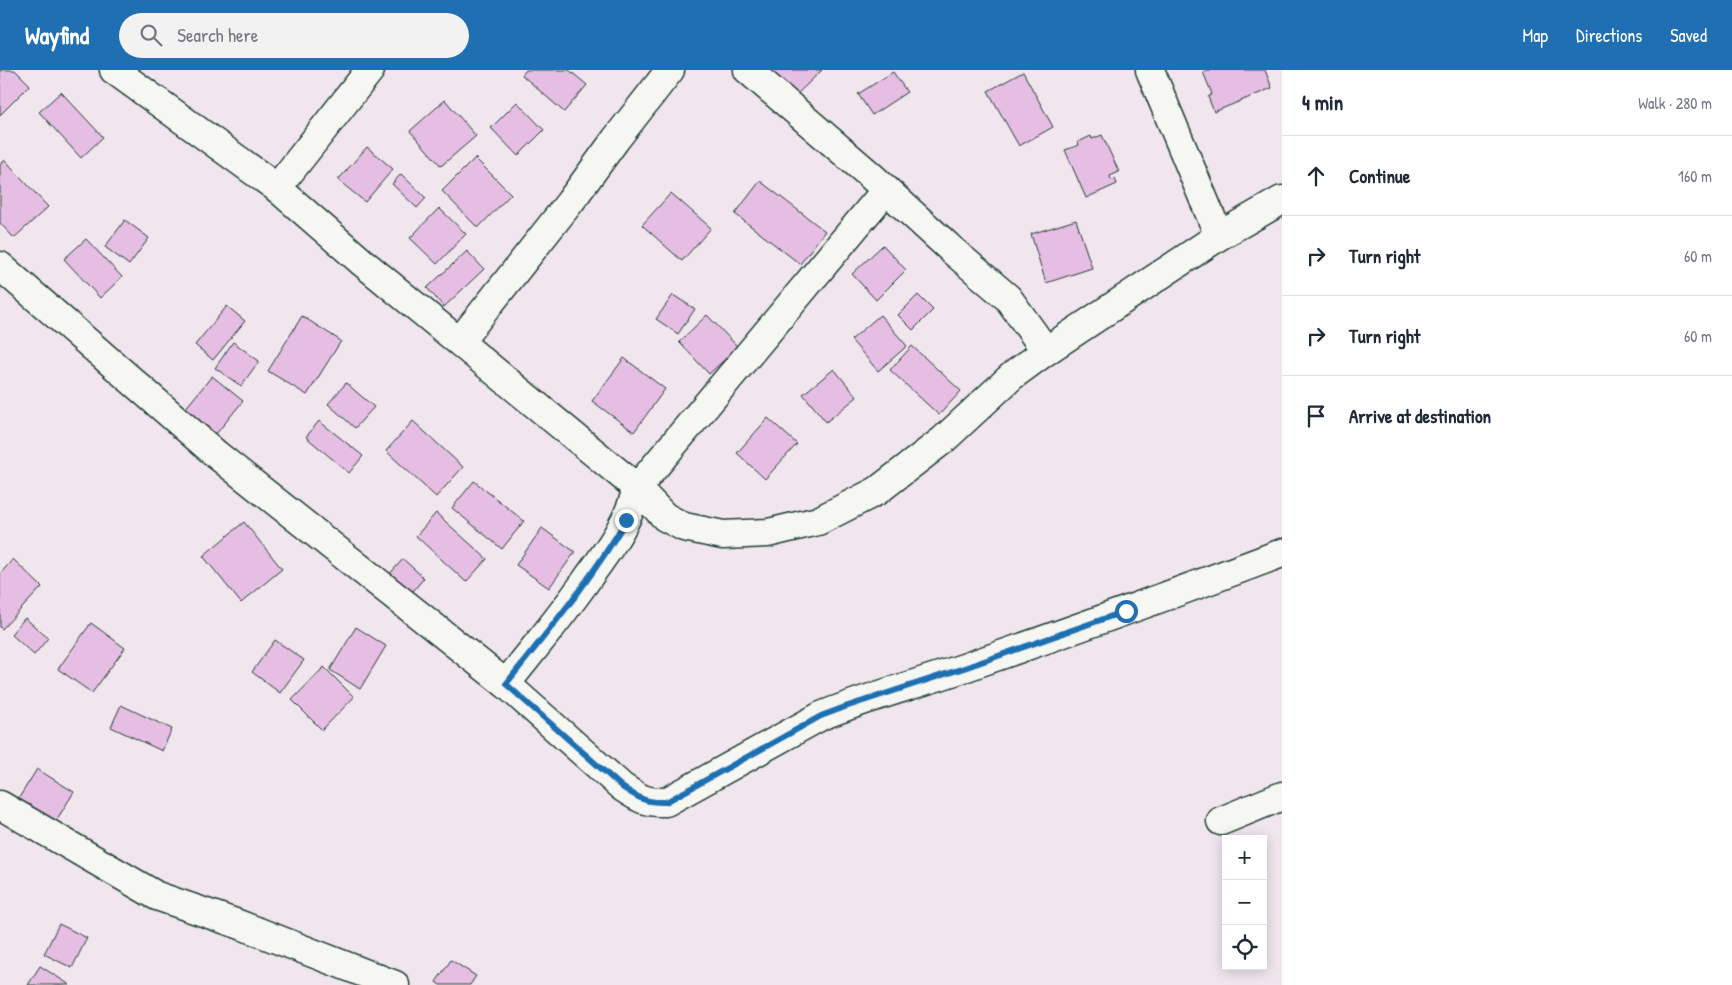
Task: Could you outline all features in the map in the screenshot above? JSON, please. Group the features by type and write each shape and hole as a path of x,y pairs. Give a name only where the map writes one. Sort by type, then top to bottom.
{"street":[{"path":"114,70 277,188 362,262 637,488 665,517 684,527 724,535 768,533 818,521 878,491 943,440 1012,376 1046,350 1219,236 1282,200"},
{"path":"277,188 370,70"},
{"path":"460,341 570,202 670,70"},
{"path":"748,70 1008,298 1046,350"},
{"path":"1150,70 1219,236"},
{"path":"506,684 575,597 610,549 632,506 637,488 886,190"},
{"path":"0,266 217,455 506,684 622,787 640,799 651,802 666,802 821,716 1117,615 1282,553"},
{"path":"1221,820 1282,796"},
{"path":"0,805 157,896 238,924 395,985"}],"building":[{"path":"0,70 15,70 30,85 0,115"},
{"path":"526,70 569,70 587,85 564,112 522,75"},
{"path":"772,70 822,70 793,98 769,72"},
{"path":"1207,70 1265,70 1272,88 1214,112 1208,97 1212,94 1203,72"},
{"path":"893,72 907,92 872,115 858,94"},
{"path":"1023,72 1053,127 1019,146 988,91"},
{"path":"61,92 103,137 81,158 39,112"},
{"path":"445,100 476,136 441,166 410,131"},
{"path":"517,102 544,130 518,156 491,128"},
{"path":"1102,135 1119,172 1110,176 1111,180 1115,179 1117,184 1086,198 1065,150 1079,145 1078,142 1091,136 1092,139"},
{"path":"367,147 393,169 365,202 338,180"},
{"path":"475,158 511,194 478,228 442,191"},
{"path":"5,160 48,207 14,238 0,223 0,165"},
{"path":"401,174 426,198 417,208 392,184"},
{"path":"760,181 825,231 800,264 735,214"},
{"path":"671,193 711,228 682,261 642,225"},
{"path":"439,208 466,234 437,264 410,238"},
{"path":"125,220 149,238 129,265 105,247"},
{"path":"1076,220 1092,268 1046,283 1031,234"},
{"path":"86,239 122,277 100,298 64,259"},
{"path":"883,245 906,270 876,300 852,274"},
{"path":"467,251 484,269 444,307 427,288"},
{"path":"673,295 695,309 678,334 656,319"},
{"path":"918,295 933,310 913,330 898,315"},
{"path":"227,306 245,321 213,360 195,345"},
{"path":"707,315 738,347 709,374 679,342"},
{"path":"880,315 907,346 878,371 851,340"},
{"path":"302,316 341,341 307,395 268,371"},
{"path":"233,342 259,361 241,386 215,368"},
{"path":"912,346 961,391 939,415 890,370"},
{"path":"624,358 665,389 634,432 592,401"},
{"path":"834,369 857,397 826,422 803,394"},
{"path":"212,376 243,401 216,434 185,409"},
{"path":"346,383 374,407 355,428 328,404"},
{"path":"768,418 797,444 765,479 737,453"},
{"path":"319,421 363,456 349,473 306,437"},
{"path":"413,421 463,467 436,497 386,451"},
{"path":"474,481 524,521 502,549 452,508"},
{"path":"436,513 487,559 466,582 416,536"},
{"path":"244,522 282,569 241,603 203,556"},
{"path":"542,528 575,552 549,588 516,565"},
{"path":"13,559 42,587 2,629 0,627 0,574"},
{"path":"403,559 424,578 409,596 387,577"},
{"path":"25,618 48,638 34,655 11,634"},
{"path":"91,623 125,648 92,693 58,669"},
{"path":"356,627 386,646 360,689 330,670"},
{"path":"275,640 304,660 280,693 252,672"},
{"path":"324,667 354,697 322,730 292,700"},
{"path":"121,705 172,729 162,751 111,727"},
{"path":"37,769 74,792 54,824 17,801"},
{"path":"59,924 87,938 72,968 44,954"},
{"path":"451,960 476,976 470,985 440,985 436,982"},
{"path":"40,966 70,985 28,985"}],"route":[{"path":"626,520 610,549 575,597 506,684 622,787 640,799 651,802 666,802 821,716 1126,611"}]}
